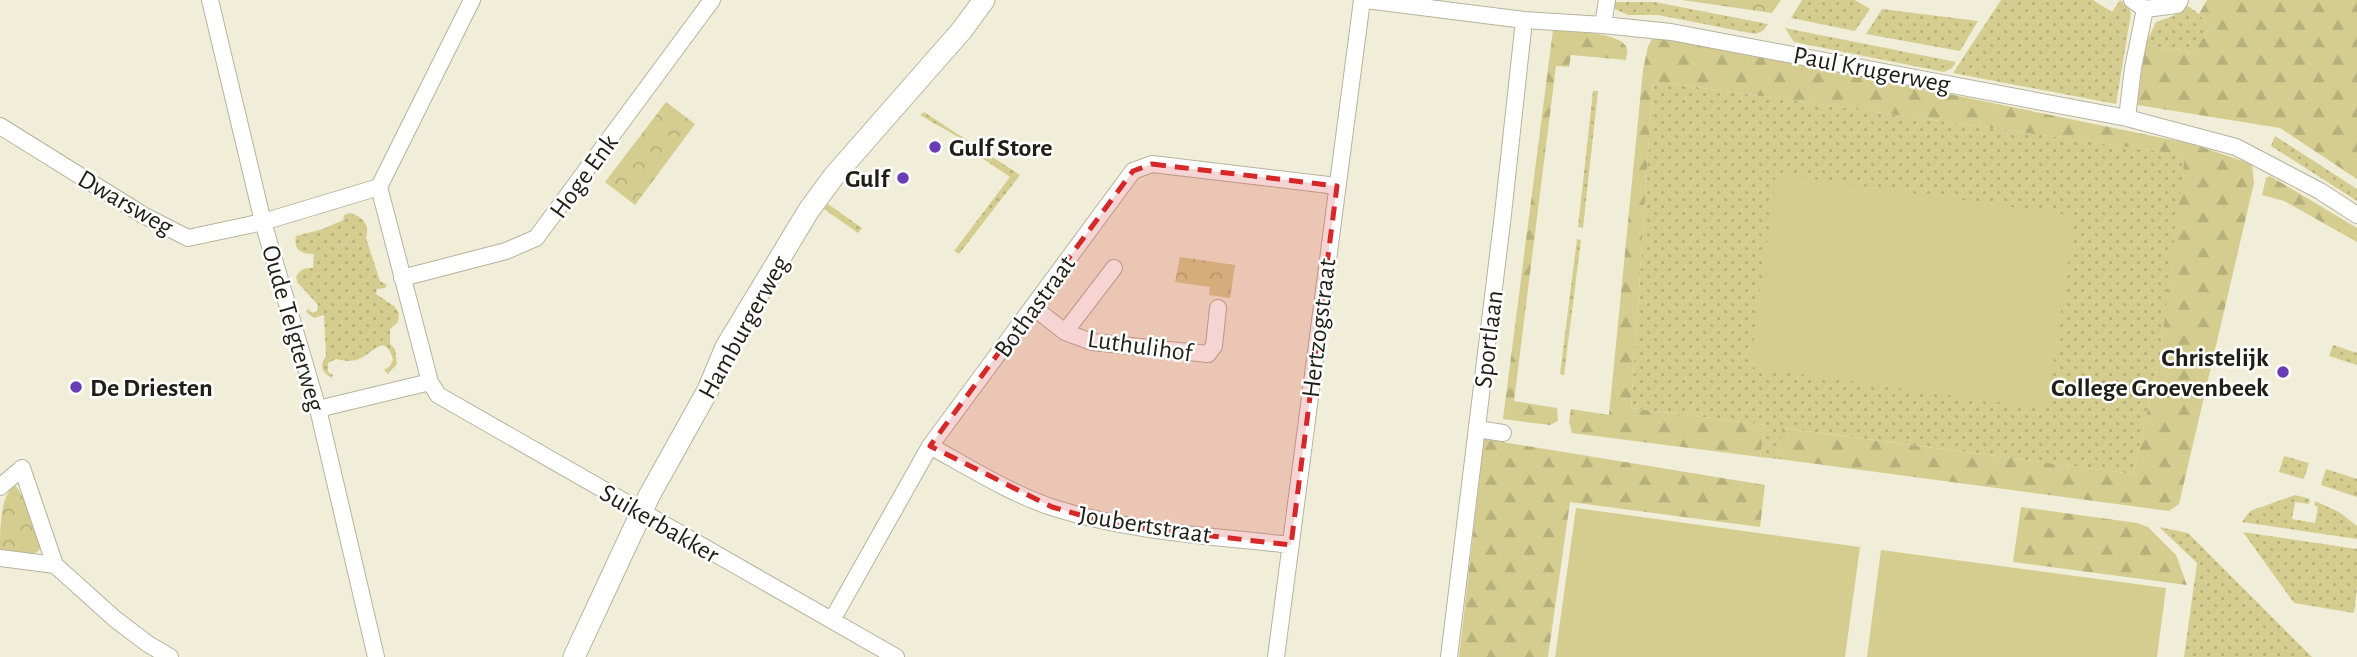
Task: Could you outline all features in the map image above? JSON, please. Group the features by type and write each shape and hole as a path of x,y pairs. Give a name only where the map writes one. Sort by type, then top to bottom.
{"street":[{"name":"Oude Telgterweg","path":"210,0 263,222 318,409 376,657"},
{"path":"318,409 430,382 379,187 472,0"},
{"name":"Hoge Enk","path":"402,278 506,251 536,238 712,0"},
{"name":"Hamburgerweg","path":"574,657 642,512 708,390 726,347 809,211 834,176 962,30 984,0"},
{"name":"Hamburgerweg","path":"962,30 997,0"},
{"name":"Paul Krugerweg","path":"1364,0 1524,20 1602,24 1671,32 2127,118 2236,147 2320,191 2357,215"},
{"name":"Hertzogstraat","path":"1276,657 1364,0"},
{"path":"1602,24 1607,0"},
{"path":"2127,118 2139,5 2177,5 2180,0"},
{"name":"Sportlaan","path":"1449,657 1524,20"},
{"name":"Dwarsweg","path":"0,126 143,215 188,238 263,222"},
{"name":"Bothastraat","path":"832,620 930,446 1133,171 1152,164 1337,186"},
{"path":"263,222 379,187"},
{"name":"Luthulihof","path":"1065,332 1114,268"},
{"name":"Luthulihof","path":"1033,307 1065,332 1092,342 1208,354 1214,346 1217,308"},
{"name":"Suikerbakker","path":"430,382 438,395 896,657"},
{"path":"1477,429 1503,433"},
{"name":"Joubertstraat","path":"930,446 1013,491 1052,507 1102,521 1291,545"},
{"path":"0,487 22,468 55,565 115,619 170,657"},
{"path":"0,558 55,565"}],"highlighted area":[{"path":"1152,164 1337,186 1291,545 1115,525 1052,507 930,446 1133,171"}],"green space":[{"path":"1682,0 1781,0 1772,13"},
{"path":"1802,0 1855,0 1870,9 1855,31 1791,18"},
{"path":"2001,0 2093,0 2112,12 2120,0 2127,5 2131,13 2116,104 1953,73"},
{"path":"2207,0 2357,0 2357,179 2280,128 2137,105 2145,45 2193,53 2210,28 2199,14"},
{"path":"1612,2 1655,2 1768,24 1763,31 1755,34 1658,15 1628,15 1615,9"},
{"path":"2188,6 2199,14 2210,28 2193,53 2145,45 2156,22 2173,16"},
{"path":"1882,9 1978,21 1960,51 1866,34"},
{"path":"1785,28 1956,62 1944,72 1794,42"},
{"path":"1553,30 1606,36 1623,43 1627,51 1626,60 1571,55 1569,67 1556,66 1514,401 1557,408 1558,421 1550,425 1503,419"},
{"path":"1653,37 1690,41 2192,144 2252,164 2254,183 2179,504 2169,511 1779,459 1782,428 2133,474 2160,356 2185,155 1653,81 1631,408 1765,425 1760,457 1572,433 1569,422 1571,409 1609,415 1643,70 1648,46"},
{"path":"1653,81 2186,155 2160,356 2133,474 1783,428 1779,459 1760,457 1765,425 1631,408"},
{"path":"1593,91 1598,91 1583,228 1578,227"},
{"path":"666,102 695,124 635,205 605,182"},
{"path":"924,112 1020,175 959,254 954,251 1010,177 967,148 965,141 920,115"},
{"path":"2275,136 2357,189 2357,201 2271,146"},
{"path":"1776,174 2075,216 2047,409 1750,367"},
{"path":"2270,176 2357,228 2357,242 2284,201 2262,195 2266,178"},
{"path":"828,204 862,228 858,233 824,209"},
{"path":"350,213 362,219 366,225 366,238 380,281 387,285 377,289 376,294 394,306 399,313 398,322 390,329 390,344 395,349 397,364 388,374 384,370 393,360 390,351 382,346 353,361 336,359 328,363 328,372 333,375 332,378 322,366 326,356 324,315 314,318 306,312 308,309 312,313 317,311 318,305 298,283 296,277 299,272 313,268 314,254 299,251 295,241 296,236 323,229 343,220 344,215"},
{"path":"1577,239 1581,240 1564,375 1560,374"},
{"path":"1180,257 1235,265 1230,298 1209,295 1210,287 1175,282"},
{"path":"2333,345 2357,353 2357,365 2329,356"},
{"path":"1484,439 1765,485 1760,527 1570,502 1548,657 1459,657"},
{"path":"2284,456 2309,463 2304,479 2279,472"},
{"path":"2326,469 2357,479 2357,497 2321,485"},
{"path":"15,485 40,536 40,549 30,556 0,550 4,505 6,497"},
{"path":"2295,495 2310,499 2309,504 2295,502 2292,519 2315,523 2318,507 2314,505 2315,501 2339,512 2357,526 2357,539 2242,522 2250,511"},
{"path":"2021,507 2137,523 2148,527 2176,555 2187,585 2013,562"},
{"path":"1576,508 1860,547 1845,657 1555,657"},
{"path":"2159,527 2188,533 2312,657 2184,657 2197,563"},
{"path":"2243,532 2357,549 2354,613 2294,603"},
{"path":"1881,550 2166,588 2157,657 1867,657"}],"place":[{"name":"Gulf Store","path":"935,147"},
{"name":"Gulf","path":"903,178"},
{"name":"Christelijk College Groevenbeek","path":"2283,372"},
{"name":"De Driesten","path":"76,387"}]}
